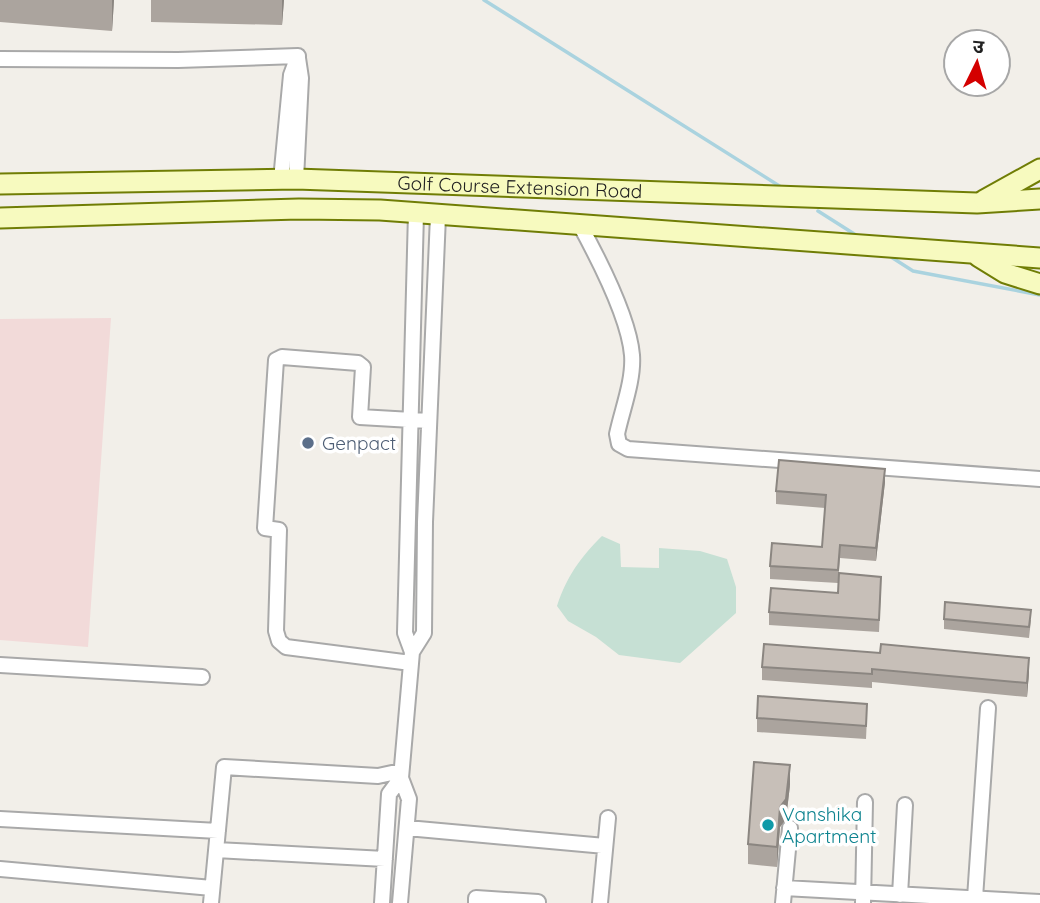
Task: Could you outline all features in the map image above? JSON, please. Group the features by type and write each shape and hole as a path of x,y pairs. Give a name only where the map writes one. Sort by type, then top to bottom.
{"main road":[{"path":"977,204 1040,169"},
{"name":"Golf Course Extension Road","path":"0,184 289,179 977,204 1040,199"},
{"path":"0,218 299,209 416,213 1040,258"},
{"path":"975,254 1005,273 1040,284"}],"street":[{"path":"0,58 178,60 298,57 291,75 289,179"},
{"path":"412,657 405,633 416,213"},
{"path":"400,903 409,799 401,774 412,657 424,633 438,215"},
{"path":"580,225 597,255 624,326 632,356 617,434 619,444 628,449 1040,479"},
{"path":"412,657 286,647 279,642 276,631 279,530 265,528 276,360 282,357 358,363 363,367 360,417 429,421"},
{"path":"412,379 431,379"},
{"path":"0,665 202,677"},
{"path":"975,898 988,708"},
{"path":"0,869 212,896 224,767 378,776 401,774"},
{"path":"382,903 389,794 401,774"},
{"path":"863,898 865,802"},
{"path":"900,895 905,805"},
{"path":"600,903 608,818"},
{"path":"0,819 218,831"},
{"path":"407,828 606,846"},
{"path":"790,828 784,896 863,898 900,895 941,900 975,898 1040,902"},
{"path":"216,850 385,859"},
{"path":"476,903 476,898 538,902"}],"shaded area":[{"path":"111,318 88,647 0,640 0,319"}],"green space":[{"path":"602,536 620,544 621,567 659,568 659,548 700,551 727,559 736,587 736,613 680,663 619,655 596,637 568,621 557,606 575,568"}],"building":[{"path":"779,460 885,469 876,548 840,545 838,570 770,566 772,543 822,547 826,495 776,491"},
{"path":"839,573 881,577 879,620 769,612 771,588 838,593"},
{"path":"945,602 1031,610 1029,627 944,619"},
{"path":"764,644 880,653 881,644 1029,658 1027,683 872,669 872,674 762,667"},
{"path":"758,696 867,704 866,726 757,718"},
{"name":"Vanshika Apartment","path":"754,762 790,765 786,799 780,807 777,847 748,844"}],"waterway":[{"path":"484,0 781,187"},
{"path":"818,211 859,237"},
{"path":"888,255 913,271 1040,295"}],"place":[{"name":"Genpact","path":"308,443"},
{"name":"Vanshika Apartment","path":"768,825"}]}
